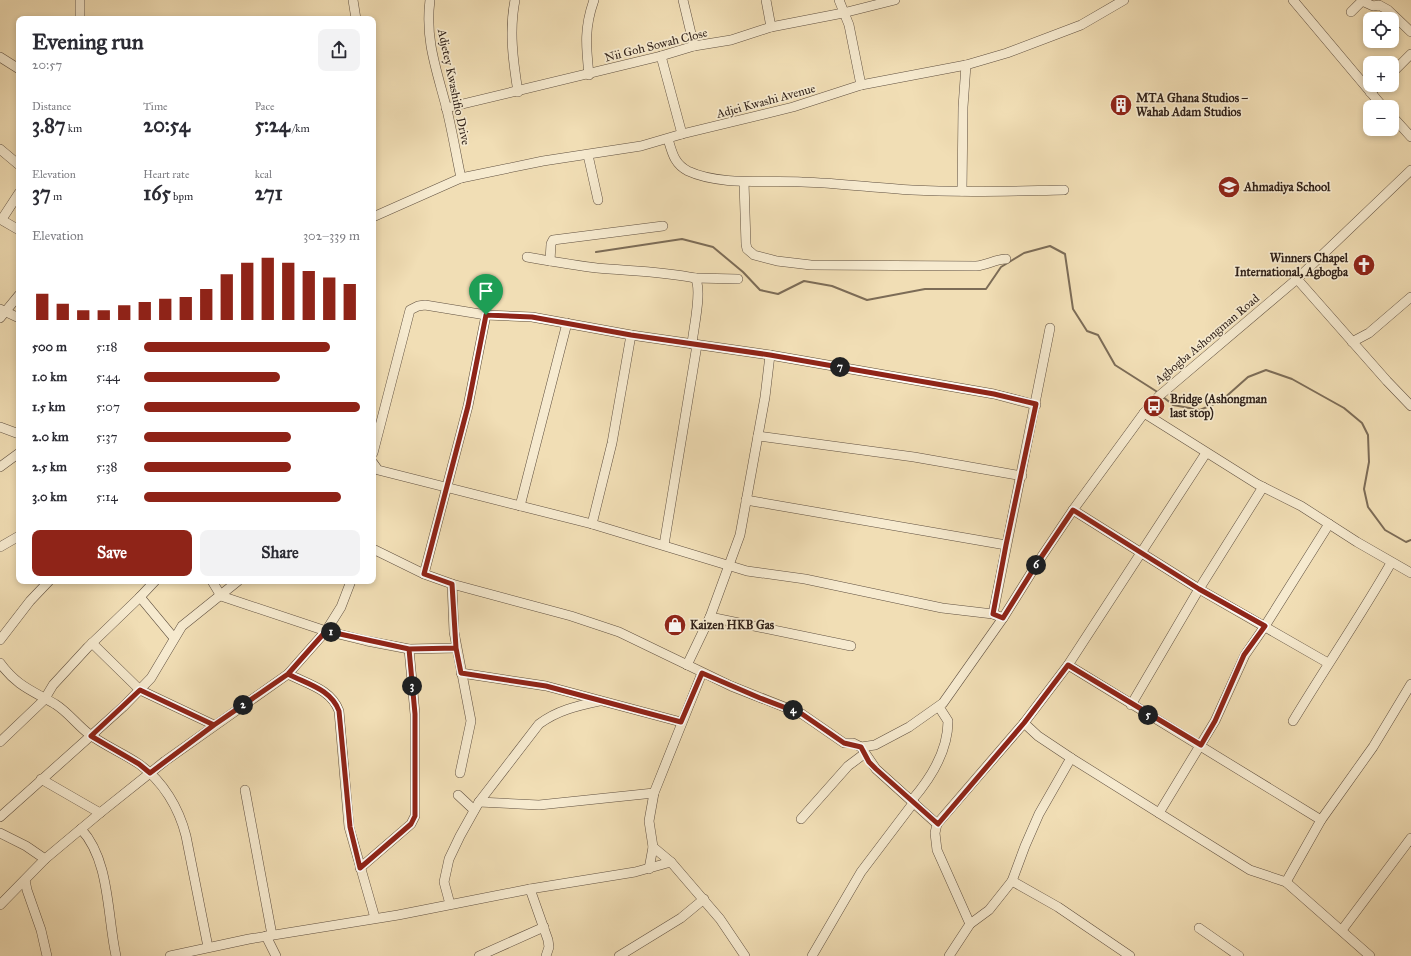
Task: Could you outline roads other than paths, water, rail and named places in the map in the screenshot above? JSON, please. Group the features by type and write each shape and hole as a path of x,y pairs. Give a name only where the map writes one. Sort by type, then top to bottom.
{"street":[{"path":"80,0 80,16"},
{"path":"352,0 355,16"},
{"name":"Adjetey Kwashifio Drive","path":"430,0 428,38 446,108 461,178"},
{"path":"515,0 512,24 514,65 518,92"},
{"path":"589,75 586,54 587,19 594,0"},
{"path":"683,0 694,46"},
{"path":"766,0 771,27"},
{"path":"839,0 850,32 861,85"},
{"name":"Nii Goh Sowah Close","path":"446,108 589,75 694,46 730,40 771,27 844,14 895,0"},
{"name":"Adjei Kwashi Avenue","path":"376,216 461,178 543,161 641,146 682,134 793,107 861,85 966,66 1007,53 1047,36 1081,25 1124,0"},
{"path":"1293,0 1363,84"},
{"path":"1351,12 1362,1 1373,6 1379,5 1388,10 1411,32"},
{"path":"1399,66 1411,54"},
{"path":"661,56 682,134"},
{"path":"0,57 16,67"},
{"path":"962,191 963,107 966,66"},
{"path":"1370,92 1377,100"},
{"path":"1399,124 1411,137"},
{"path":"668,139 674,158 687,170 699,175 744,182 788,181 875,186 911,190 1064,190"},
{"path":"0,149 16,162"},
{"path":"588,155 598,200"},
{"name":"Agbogba Ashongman Road","path":"863,750 910,728 939,707 1003,618 1073,510 1144,413 1179,378 1297,279 1411,170"},
{"path":"744,182 746,244 747,249 754,255 778,261 837,266 976,266 1006,259"},
{"path":"16,197 1,219 16,228"},
{"path":"550,253 554,240 663,226"},
{"path":"527,257 550,253 598,268 662,272 695,278 738,279"},
{"path":"664,545 694,345 698,293 698,281 695,278"},
{"path":"1297,279 1352,342 1409,400"},
{"path":"1352,342 1369,333 1411,297"},
{"path":"16,298 2,313 16,317"},
{"path":"376,442 410,310 418,306 425,305 486,315 532,317 631,335 770,355 994,394 1036,404"},
{"path":"424,574 468,406 486,315"},
{"path":"520,506 567,323"},
{"path":"993,614 1006,545 1022,476 1050,328"},
{"path":"592,524 615,429 631,335"},
{"path":"687,665 710,617 740,535 758,436 770,355"},
{"path":"1144,413 1206,453 1263,487 1301,506 1391,563 1411,573"},
{"path":"0,427 16,433"},
{"path":"758,436 914,458 1022,476"},
{"path":"970,924 937,850 935,833 938,824 1024,723 1068,665 1140,552 1206,453"},
{"path":"0,467 16,455"},
{"path":"376,467 378,470 592,524 728,566 763,574 805,579 942,608 993,614 1003,618"},
{"path":"1131,704 1199,589 1263,487"},
{"path":"746,500 1006,545"},
{"path":"1073,510 1199,589 1328,663"},
{"path":"1159,813 1215,721 1244,655 1265,626 1329,524"},
{"path":"0,546 16,538"},
{"path":"376,550 424,574 452,584 587,621 619,632 702,673 802,714 844,743 863,750 876,769 938,824"},
{"path":"1293,721 1328,663 1348,635 1391,563"},
{"path":"0,640 30,601 46,584"},
{"path":"0,742 44,700 53,685 92,643 152,584"},
{"path":"214,584 221,596 326,631 409,649 456,648"},
{"path":"0,817 41,778 80,748 140,690 151,678 174,638 189,619 221,596 235,584"},
{"path":"0,905 45,859 100,813 214,725 288,674 326,631 341,607 350,584"},
{"path":"452,584 456,648 471,721 460,773"},
{"path":"140,597 174,638"},
{"path":"710,617 851,646"},
{"path":"92,643 140,690 214,725"},
{"path":"360,868 411,824 415,816 415,714 409,649"},
{"path":"0,662 18,684 62,710 91,736 139,764 150,773 173,801 182,820 191,855 208,947"},
{"path":"1068,665 1201,745 1321,820"},
{"path":"461,673 546,686 681,722"},
{"path":"649,869 653,847 649,821 654,793 681,722 702,673"},
{"path":"288,674 321,689 335,702 341,725 346,798 350,827 360,868 375,918"},
{"path":"1286,882 1321,820 1373,747 1411,684"},
{"path":"450,904 444,882 449,859 477,806 539,724 551,715 569,708 600,701"},
{"path":"812,956 861,872 929,779 941,756 948,721 939,707"},
{"path":"1024,723 1038,736 1071,758 1250,870 1286,882 1370,956"},
{"path":"801,819 863,750"},
{"path":"949,956 970,924 989,910 1012,881 1039,814 1071,758"},
{"path":"41,778 100,813"},
{"path":"245,790 269,935 276,956"},
{"path":"458,795 477,806 539,805 654,793"},
{"path":"81,829 90,838 102,867 116,956"},
{"path":"0,833 26,846 45,859"},
{"path":"1342,930 1411,838"},
{"path":"653,847 671,862 704,899 745,956"},
{"path":"170,956 269,935 375,918 530,889 649,869 671,862"},
{"path":"25,880 41,930 47,956"},
{"path":"1012,881 1058,907 1130,956"},
{"path":"530,889 544,927 549,947 546,956"},
{"path":"618,956 681,918 704,899"},
{"path":"479,956 544,927"},
{"path":"1199,928 1239,956"}],"waterway":[{"path":"596,252 682,239 713,247 743,272 760,290 778,294 804,281 832,286 867,300 925,289 986,289 1001,267 1024,253 1050,246 1065,254 1073,309 1087,331 1098,335 1115,365 1159,393"},
{"path":"1162,396 1173,405 1200,410 1221,401 1248,377 1266,370 1292,379 1344,408 1362,423 1368,435 1369,462 1364,489 1368,507 1385,530 1406,542 1411,540"}],"place":[{"name":"MTA Ghana Studios – Wahab Adam Studios","path":"1121,105"},
{"name":"Ahmadiya School","path":"1229,187"},
{"name":"Winners Chapel International, Agbogba","path":"1364,265"},
{"name":"Bridge (Ashongman last stop)","path":"1154,406"},
{"name":"Kaizen HKB Gas","path":"675,625"}]}
